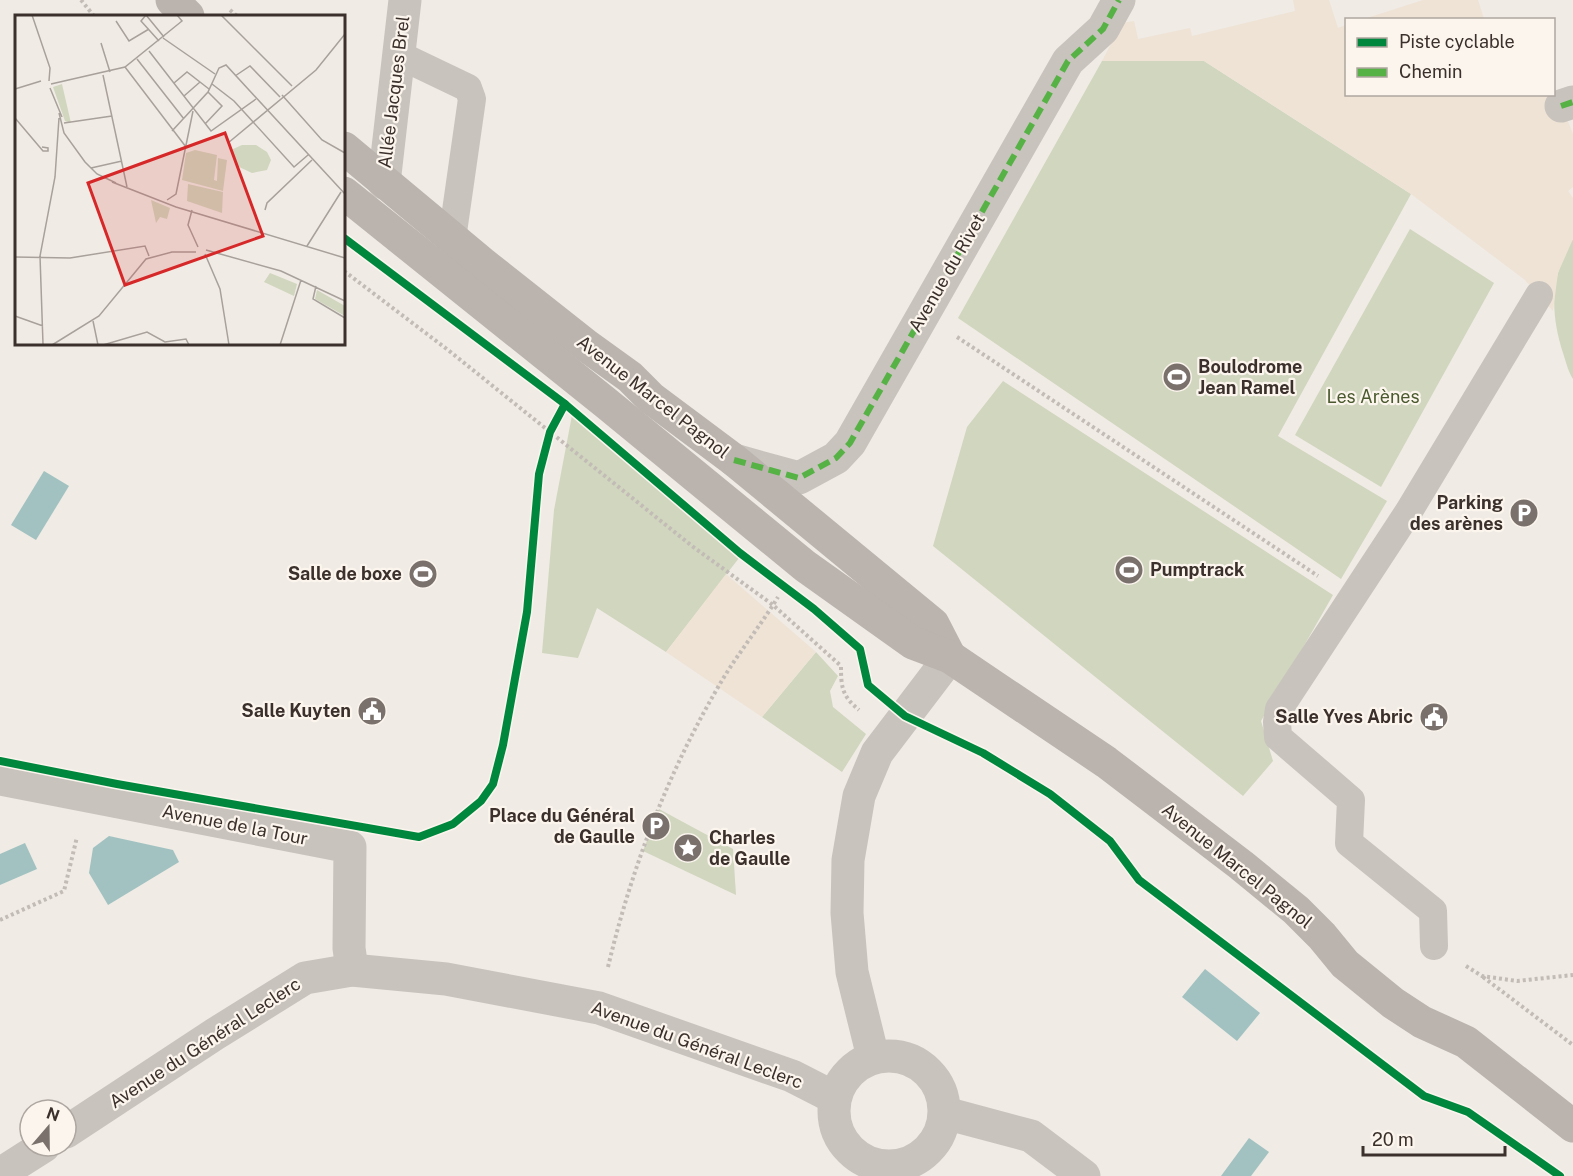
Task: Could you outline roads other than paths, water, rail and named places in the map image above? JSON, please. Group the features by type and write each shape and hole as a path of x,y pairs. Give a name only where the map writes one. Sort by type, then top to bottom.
{"main road":[{"path":"172,0 187,15"},
{"name":"Avenue Marcel Pagnol","path":"345,149 452,239 587,346 630,377 651,398 734,460 933,624 951,657"},
{"name":"Avenue Marcel Pagnol","path":"345,194 805,566 913,643 951,657 1106,762 1296,910 1345,964 1393,1003 1422,1022 1466,1042 1573,1126"}],"street":[{"name":"Allée Jacques Brel","path":"384,183 405,0"},
{"name":"Avenue du Rivet","path":"734,460 799,478 836,458 850,442 1068,61 1103,29 1119,0"},
{"path":"873,1057 852,972 847,913 848,860 859,796 876,753 951,657"},
{"name":"Avenue de la Tour","path":"0,779 350,847 349,948 352,970"},
{"name":"Avenue du Général Leclerc","path":"78,1124 305,978 352,970 446,979 599,1008 792,1076 835,1098"},
{"path":"891,1055 908,1059 924,1067 935,1080 943,1096 945,1113 942,1127 922,1164 913,1161 898,1166 871,1168 850,1150 839,1135 834,1118 835,1098 839,1085 848,1072 873,1057 891,1055"},
{"path":"945,1113 1031,1136 1084,1176"},
{"path":"0,1174 25,1158"}],"lane":[{"path":"399,55 468,88 472,99 452,239"},
{"path":"1434,946 1433,911 1349,843 1352,800 1278,737 1279,709 1409,511 1539,295"}],"water":[{"path":"44,471 69,486 36,540 11,525"},
{"path":"109,836 173,850 179,862 108,905 89,873 93,848"},
{"path":"25,843 37,869 0,885 0,854"},
{"path":"1205,969 1260,1013 1237,1041 1182,997"},
{"path":"1249,1138 1269,1152 1251,1176 1221,1176"}],"place":[{"name":"Boulodrome Jean Ramel","path":"1177,377"},
{"name":"Parking des arènes","path":"1524,513"},
{"name":"Pumptrack","path":"1129,570"},
{"name":"Salle de boxe","path":"423,574"},
{"name":"Salle Kuyten","path":"372,711"},
{"name":"Salle Yves Abric","path":"1434,717"},
{"name":"Place du Général de Gaulle","path":"656,826"},
{"name":"Charles de Gaulle","path":"688,848"}],"park label":[{"name":"Les Arènes","path":"1373,397"}]}
